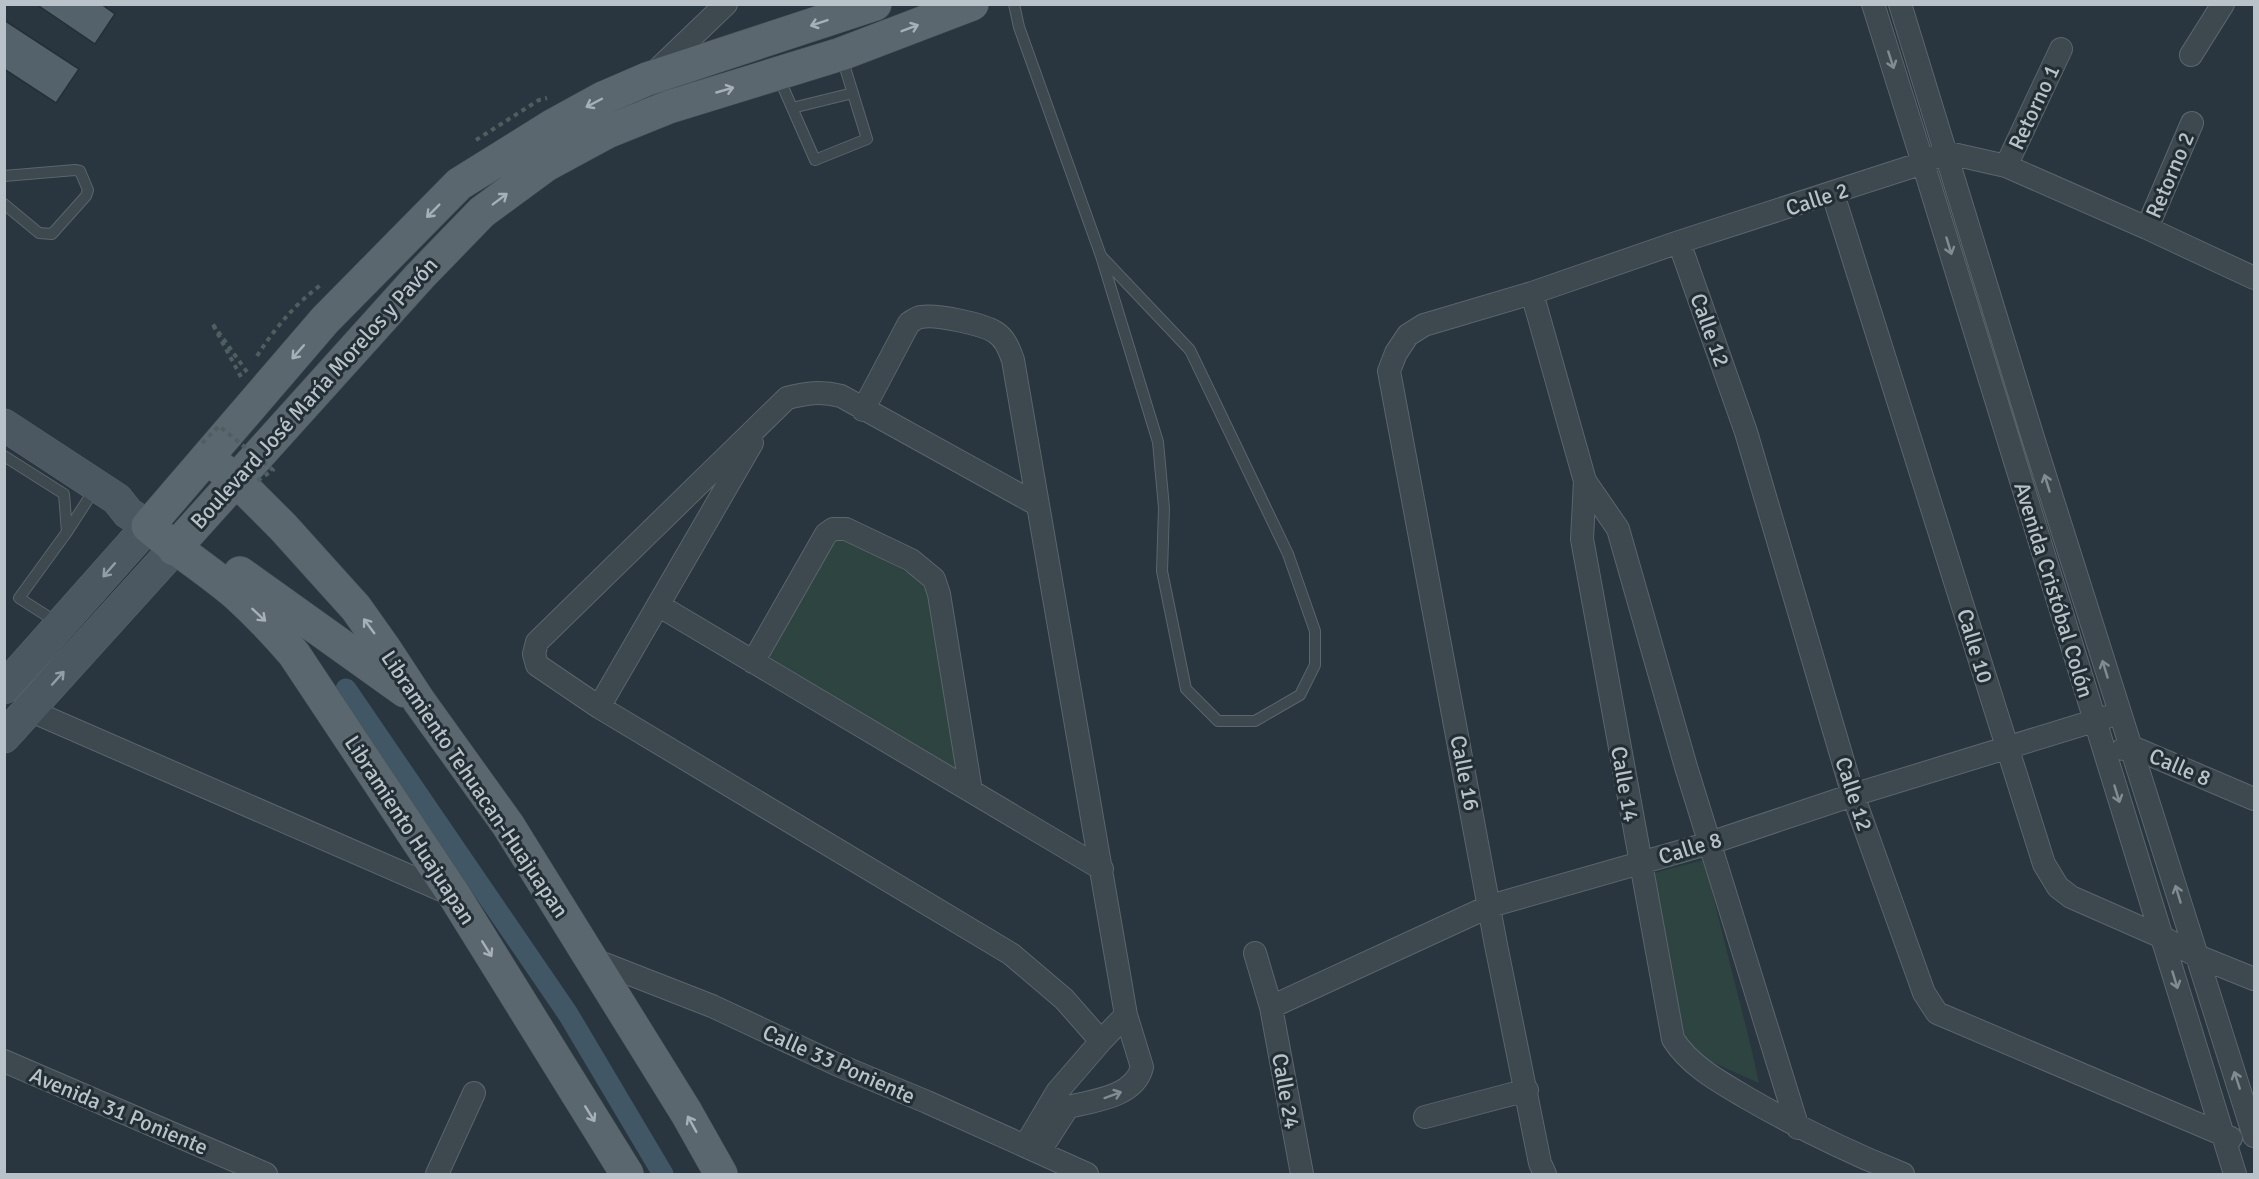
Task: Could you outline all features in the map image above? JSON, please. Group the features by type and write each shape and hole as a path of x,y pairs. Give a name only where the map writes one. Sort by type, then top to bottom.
{"main road":[{"name":"Boulevard José María Morelos y Pavón","path":"4,688 153,520 204,450 325,320 459,184 552,126 603,98 647,79 875,4"},
{"name":"Boulevard José María Morelos y Pavón","path":"4,737 180,541 247,481 420,276 482,212 546,165 607,132 669,107 841,54 972,4"},
{"path":"4,425 106,493 138,501 153,520 180,541 321,631 419,701"},
{"name":"Libramiento Tehuacan-Huajuapan","path":"204,450 247,481 283,527 356,608 386,649 419,701 508,825 686,1112 721,1174"},
{"name":"Libramiento Huajuapan","path":"180,541 266,621 294,654 454,895 627,1174"},
{"path":"294,654 321,631"}],"street":[{"path":"647,79 726,4"},
{"name":"Avenida Cristóbal Colón","path":"1872,4 2235,1174"},
{"name":"Avenida Cristóbal Colón","path":"1900,4 2119,713 2132,747 2254,1136"},
{"path":"2191,55 2223,4"},
{"name":"Retorno 1","path":"2006,166 2061,49"},
{"name":"Retorno 2","path":"2147,228 2192,123"},
{"path":"1944,152 2006,166 2254,278"},
{"name":"Calle 2","path":"1389,371 1396,353 1408,335 1424,325 1532,293 1679,242 1833,194 1923,163 1944,152"},
{"name":"Calle 10","path":"1833,194 2044,864 2058,887 2071,897 2162,937 2198,956 2254,979"},
{"name":"Calle 12","path":"1679,242 1746,432 1853,795 1924,993 1937,1013 2254,1147"},
{"name":"Calle 14","path":"1532,293 1585,481 1582,539 1673,1039 1681,1052 1713,1078 1798,1128 1840,1149 1903,1174"},
{"path":"863,410 909,323 920,316 933,316 977,326 996,333 1007,343 1013,360 1126,1015 1142,1067 1140,1076 1125,1090 1098,1100 1063,1100"},
{"name":"Calle 16","path":"1389,371 1490,906 1540,1163 1545,1174"},
{"path":"1038,505 841,396 825,392 808,392 787,398 537,642 534,654 537,665 599,707 1011,954 1064,999 1101,1041"},
{"path":"599,707 766,419"},
{"path":"2011,451 2034,441"},
{"name":"Calle 14","path":"1585,481 1618,529 1710,843 1798,1128"},
{"path":"753,662 826,534 833,530 846,529 911,560 934,579 939,594 971,791"},
{"path":"658,605 1102,870"},
{"path":"29,710 454,895"},
{"name":"Calle 8","path":"1271,1007 1490,906 1710,843 1853,795 2119,713"},
{"name":"Calle 8","path":"2104,753 2132,747 2254,799"},
{"name":"Calle 24","path":"1255,953 1271,1007 1302,1174"},
{"name":"Calle 33 Poniente","path":"589,958 712,1006 838,1065 1087,1174"},
{"path":"1032,1149 1101,1041 1126,1015"},
{"name":"Avenida 31 Poniente","path":"4,1061 266,1174"},
{"path":"1425,1117 1527,1090"},
{"path":"437,1174 474,1093"}],"lane":[{"path":"1014,4 1023,38 1101,256 1158,442 1164,508 1162,571 1186,689 1218,721 1255,721 1300,694 1315,665 1315,631 1288,554 1190,351 1101,256"},
{"path":"777,75 815,160 867,139 841,54"},
{"path":"792,108 853,93"},
{"path":"4,176 75,170 80,171 88,190 86,196 52,234 39,233 4,204"},
{"path":"4,456 64,494 68,532"},
{"path":"61,625 19,598 68,532 106,493"}],"path":[{"path":"204,450 219,426 273,470 247,481"}],"green space":[{"path":"837,535 931,585 961,774 762,659"},
{"path":"1704,860 1759,1083 1685,1050 1650,874"}],"building":[{"path":"36,4 101,4 115,14 95,44"},
{"path":"4,20 79,69 56,103 4,69"}],"waterway":[{"path":"346,689 568,1014 663,1174"}]}
